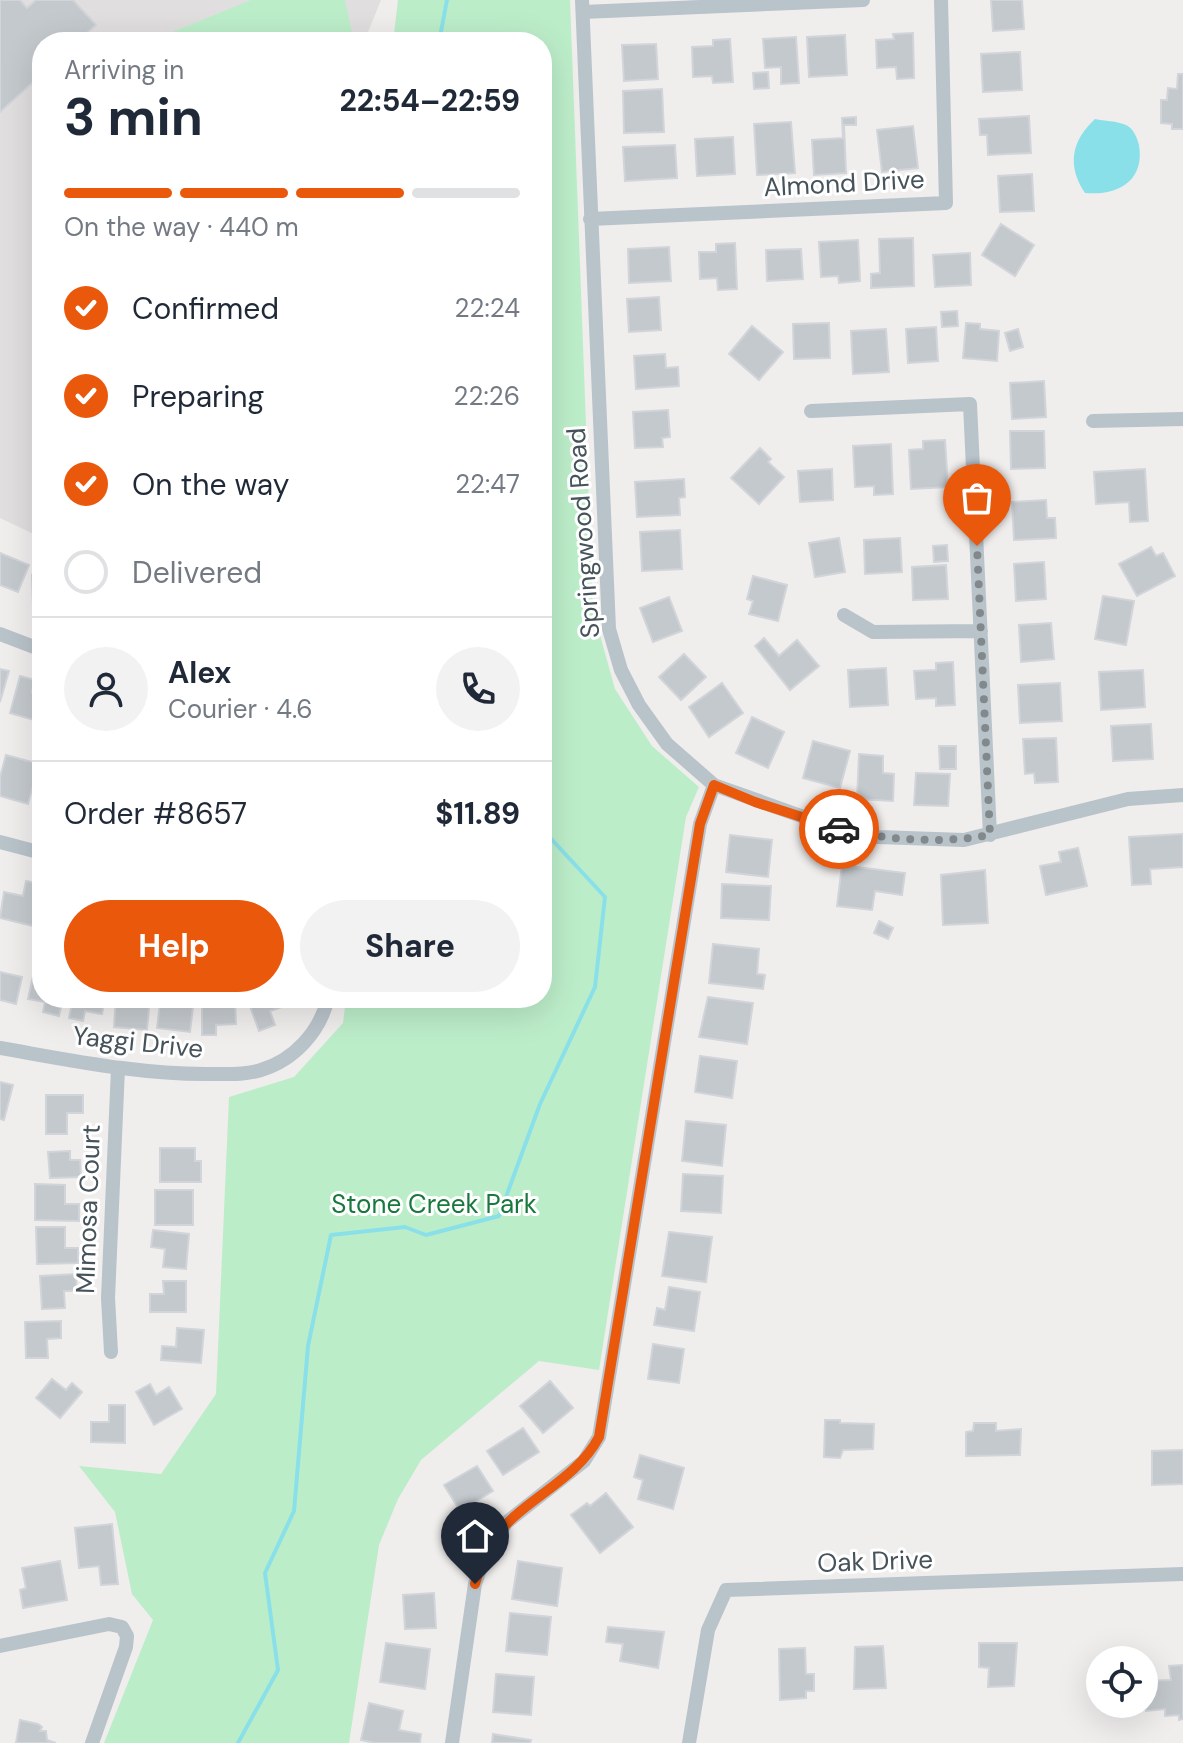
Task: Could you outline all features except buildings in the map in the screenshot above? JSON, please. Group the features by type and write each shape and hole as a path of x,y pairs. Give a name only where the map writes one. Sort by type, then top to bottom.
{"street":[{"path":"582,6 863,0"},
{"name":"Almond Drive","path":"590,219 946,203 941,0"},
{"name":"Springwood Road","path":"582,6 609,629 621,670 639,705 667,744 714,785 832,827 878,837 964,840 1128,799 1183,795"},
{"path":"811,411 970,404 990,835"},
{"path":"1093,421 1183,419"},
{"path":"844,615 873,632 981,631"},
{"path":"0,634 32,646"},
{"path":"452,1743 475,1584 488,1546 507,1522 584,1461 599,1437 700,824 714,785"},
{"path":"0,842 32,850"},
{"name":"Yaggi Drive","path":"0,1048 118,1068 245,1074 293,1054 317,1026 324,1008"},
{"name":"Mimosa Court","path":"111,1352 108,1298 118,1068"},
{"name":"Oak Drive","path":"689,1743 708,1630 726,1590 1183,1574"},
{"path":"0,1646 109,1624 122,1627 127,1636 126,1647 92,1743"}],"shaded area":[{"path":"0,0 381,0 368,32 32,32 32,533 0,518"}],"green space":[{"path":"251,0 345,0 352,32 173,32"},
{"name":"Stone Creek Park","path":"398,0 570,0 593,610 615,689 652,746 699,787 686,817 599,1370 539,1361 421,1460 398,1499 379,1545 349,1743 104,1743 153,1620 132,1594 115,1512 79,1466 161,1474 216,1394 229,1097 294,1077 343,1023 345,1008 552,1008 552,32 394,32"}],"water":[{"path":"1095,119 1131,128 1138,142 1140,158 1138,168 1127,184 1108,192 1085,193 1076,173 1074,154 1081,136"}],"waterway":[{"path":"441,32 447,0"},
{"path":"238,1743 278,1670 265,1573 294,1511 308,1346 331,1235 405,1227 426,1235 499,1216 540,1104 595,987 605,897 552,840"}],"way so far":[{"path":"839,829 878,837 930,840 964,840 990,835 977,546"}],"route":[{"path":"475,1584 488,1546 507,1522 584,1461 599,1437 700,824 714,785 755,802 839,829"}]}
